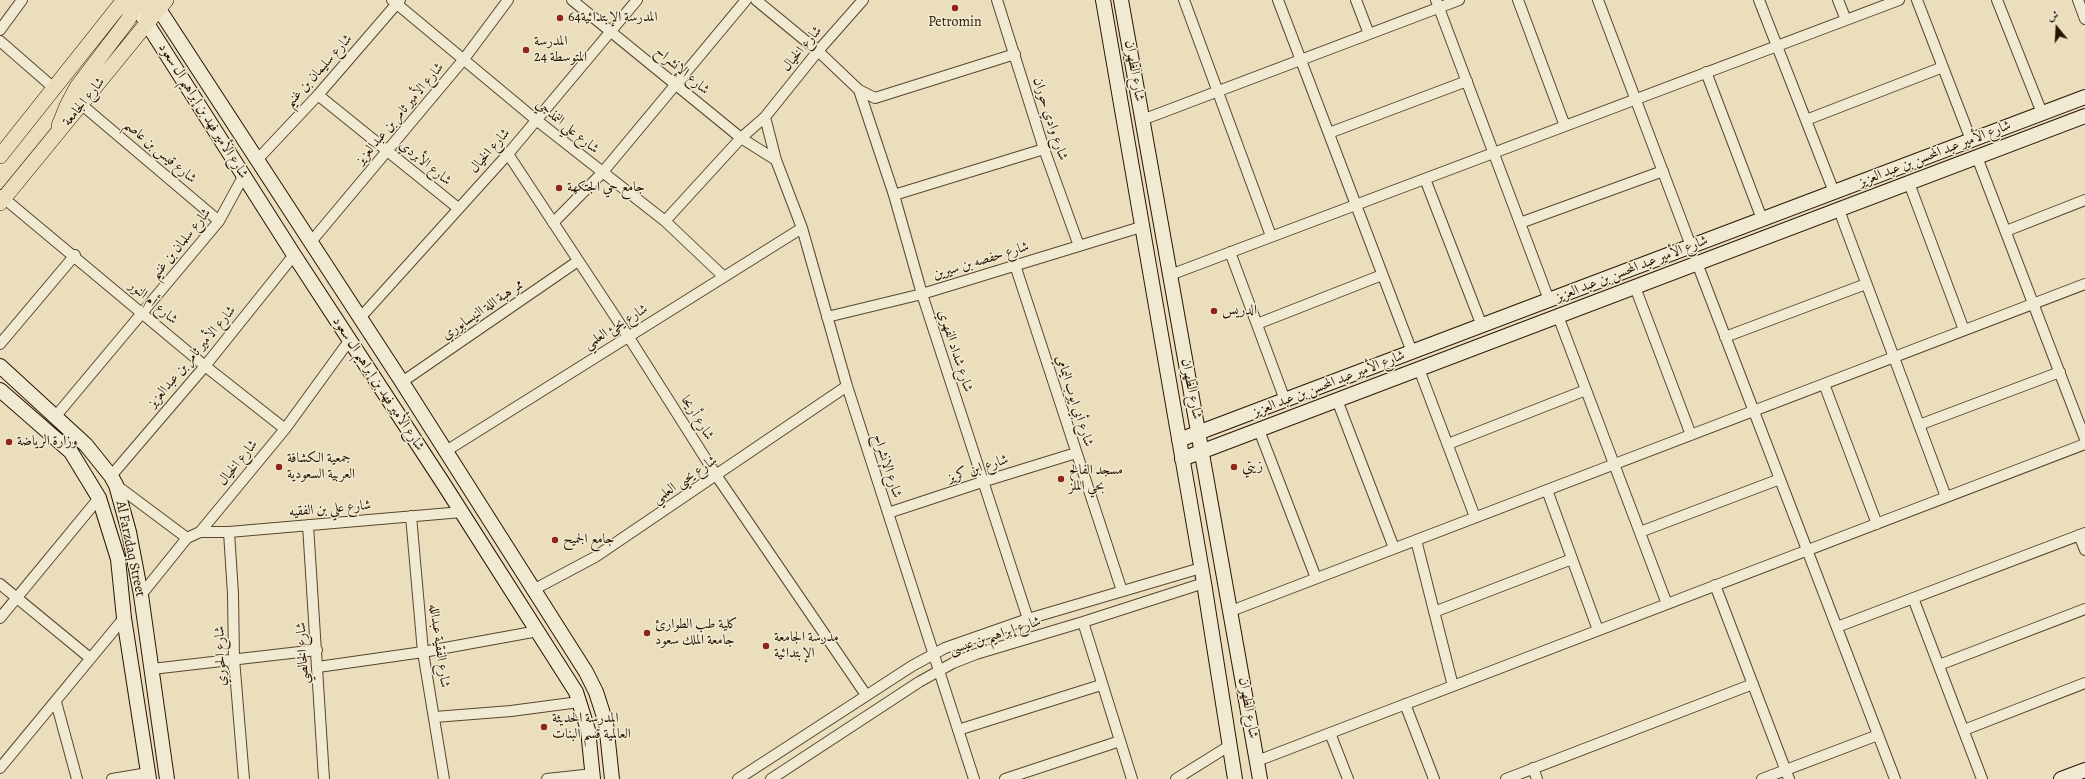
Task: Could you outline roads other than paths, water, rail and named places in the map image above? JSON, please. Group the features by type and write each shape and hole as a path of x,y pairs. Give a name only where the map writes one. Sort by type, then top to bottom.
{"main road":[{"name":"شارع الظهران","path":"1103,0 1141,227 1204,583 1229,746 1236,779"},
{"name":"شارع الظهران","path":"1122,0 1142,120 1200,433 1260,779"},
{"name":"شارع الأمير فهد بن إبراهيم ال سعود","path":"133,2 349,341 462,512 576,692 588,730 593,776"},
{"path":"0,156 55,88 133,2"},
{"path":"57,135 72,96 128,20 133,2"},
{"name":"شارع الأمير فهد بن إبراهيم ال سعود","path":"157,2 310,243 402,382 586,672 596,692 606,723 612,779"},
{"name":"شارع الجامعة","path":"1,199 82,105 147,23 157,2"},
{"name":"شارع الأمير عبد المحسن بن عبد العزيز","path":"1179,440 2085,97"},
{"name":"شارع الأمير عبد المحسن بن عبد العزيز","path":"1182,459 2085,116"},
{"name":"Al Farzdaq Street","path":"0,366 86,445 114,480 129,532 141,595 167,779"},
{"name":"Al Farzdaq Street","path":"0,390 71,452 99,498 118,559 124,618 148,776"},
{"path":"2061,779 2085,770"}],"street":[{"path":"0,30 22,0"},
{"name":"شارع الأمير ثامر بن عبدالعزيز","path":"310,243 464,59 508,0"},
{"name":"شارع الإنشراح","path":"572,0 677,84 741,138 776,160"},
{"name":"شارع الخيال","path":"360,318 508,154 637,0"},
{"path":"553,223 602,173 746,0"},
{"name":"شارع شداد الفهري","path":"756,0 818,51 859,90 875,98 1015,54"},
{"name":"شارع الخيال","path":"664,221 741,138 765,118 818,51 863,0"},
{"name":"شارع وادي حوران","path":"997,0 1044,149 1079,246"},
{"path":"1184,0 1271,236"},
{"path":"1278,0 1412,352"},
{"path":"1356,0 1369,34"},
{"path":"1142,120 1369,34 1438,4 1459,0"},
{"path":"1518,0 1565,126"},
{"path":"1598,0 1692,246"},
{"path":"1759,0 1834,192"},
{"path":"1838,0 1846,20"},
{"path":"1170,275 1899,0"},
{"path":"1917,0 1971,140"},
{"path":"1997,0 2042,113"},
{"path":"2078,0 2085,19"},
{"name":"شارع علي النمذجي","path":"396,1 536,120 664,221 723,276"},
{"name":"شارع سليمان بن غنيم","path":"257,160 318,95 396,1"},
{"path":"1438,4 1549,300"},
{"path":"0,41 55,88"},
{"path":"1806,120 1943,67"},
{"path":"1706,72 1762,219"},
{"path":"1329,134 1467,81"},
{"name":"شارع شداد الفهري","path":"859,90 894,194 922,294 982,482 1028,619"},
{"name":"شارع الأبردي","path":"318,95 458,208"},
{"name":"شارع قيس بن عاصم","path":"82,105 220,221"},
{"name":"شارع الإنشراح","path":"765,118 776,160 802,228 847,386 974,779"},
{"path":"894,194 1044,149"},
{"name":"شارع أريحا","path":"508,154 628,336 716,475 866,696"},
{"path":"1977,157 2085,439"},
{"path":"1520,223 1663,171"},
{"name":"شارع سلمان بن غنيم","path":"55,417 220,221 244,175"},
{"path":"1425,179 1482,326"},
{"path":"1909,182 1964,330"},
{"name":"شارع أم النور","path":"1,199 75,255 205,366 285,429"},
{"path":"2006,231 2085,200"},
{"path":"1838,210 1946,497"},
{"name":"شارع حفصه بن سيرين","path":"827,317 922,294 1141,227"},
{"name":"شارع يحئ العلمي","path":"446,451 723,276 802,228"},
{"path":"1230,252 1285,400"},
{"path":"0,344 75,255"},
{"name":"شارع الأمير ثامر بن عبدالعزيز","path":"114,480 294,255"},
{"name":"ممر هبة اللة النيسابوري","path":"402,382 578,261"},
{"path":"1697,263 1895,779"},
{"name":"شارع أبي ايوب اليمامي","path":"1015,265 1122,591"},
{"path":"1257,324 1382,275"},
{"path":"1725,336 1866,284"},
{"path":"1231,611 2085,284"},
{"path":"1635,287 1691,435"},
{"path":"1558,316 1667,604"},
{"name":"شارع الخيال","path":"141,595 187,538 200,532 285,429 349,341"},
{"path":"1419,369 1475,518"},
{"path":"1919,425 2060,372"},
{"path":"1824,384 1877,524"},
{"name":"شارع يحيى العلمي","path":"533,590 595,557 847,386"},
{"path":"1448,444 1586,390"},
{"path":"1337,400 1394,548"},
{"path":"1259,430 1316,578"},
{"path":"1256,761 2085,444"},
{"name":"شارع ابن كريز","path":"888,513 1076,453"},
{"path":"1640,532 1780,479"},
{"path":"114,480 187,538"},
{"path":"1547,490 1598,630"},
{"path":"0,618 99,498"},
{"name":"شارع علي بن الفقيه","path":"200,532 229,532 462,512"},
{"name":"شارع الفقية عبدالله","path":"411,516 423,652 435,716 444,779"},
{"name":"شارع الخالصي","path":"308,525 324,779"},
{"name":"شارع الحوري","path":"229,532 233,594 234,659 244,779"},
{"path":"1837,627 2082,534 2085,550"},
{"path":"1416,540 1453,686"},
{"path":"1434,612 1572,559"},
{"path":"738,779 933,653 957,643 1028,619 1201,568"},
{"name":"شارع إبراهيم بن عيسى","path":"771,779 940,670 976,654 1083,622 1204,583"},
{"path":"0,584 90,658"},
{"path":"1715,585 1787,774"},
{"path":"1913,598 1982,779"},
{"path":"1939,665 2085,609"},
{"path":"0,768 124,618"},
{"path":"1083,622 1101,685 1132,779"},
{"path":"318,667 423,652 538,632"},
{"path":"152,669 317,650"},
{"path":"1964,730 2085,683"},
{"path":"1506,779 1753,684"},
{"path":"958,730 1101,685"},
{"path":"56,702 77,779"},
{"path":"435,716 511,711 579,702"},
{"path":"1405,704 1434,779"},
{"path":"1330,732 1348,779"},
{"path":"1762,779 1787,774 1878,735"},
{"path":"1005,779 1120,741"},
{"path":"1176,779 1229,746"},
{"path":"1534,768 1538,779"},
{"path":"112,779 148,776"},
{"path":"547,779 593,776"}],"place":[{"name":"Petromin","path":"955,8"},
{"name":"المدرسة الإبتدائية64","path":"560,18"},
{"name":"المدرسة المتوسطة 24","path":"526,50"},
{"name":"جامع حي الجتكهة","path":"559,188"},
{"name":"الدريس","path":"1214,311"},
{"name":"وزارة الرياضة","path":"9,442"},
{"name":"جمعية الكشافة العربية السعودية","path":"279,467"},
{"name":"زيتي","path":"1234,467"},
{"name":"مسجد الفالح بحي الملز","path":"1061,479"},
{"name":"جامع الجميح","path":"555,540"},
{"name":"كلية طب الطوارئ جامعة الملك سعود","path":"647,633"},
{"name":"مدرسة الجامعة الإبتدائية","path":"766,646"},
{"name":"المدرسة الحديثة العالمية قسم البنات","path":"544,727"}]}
